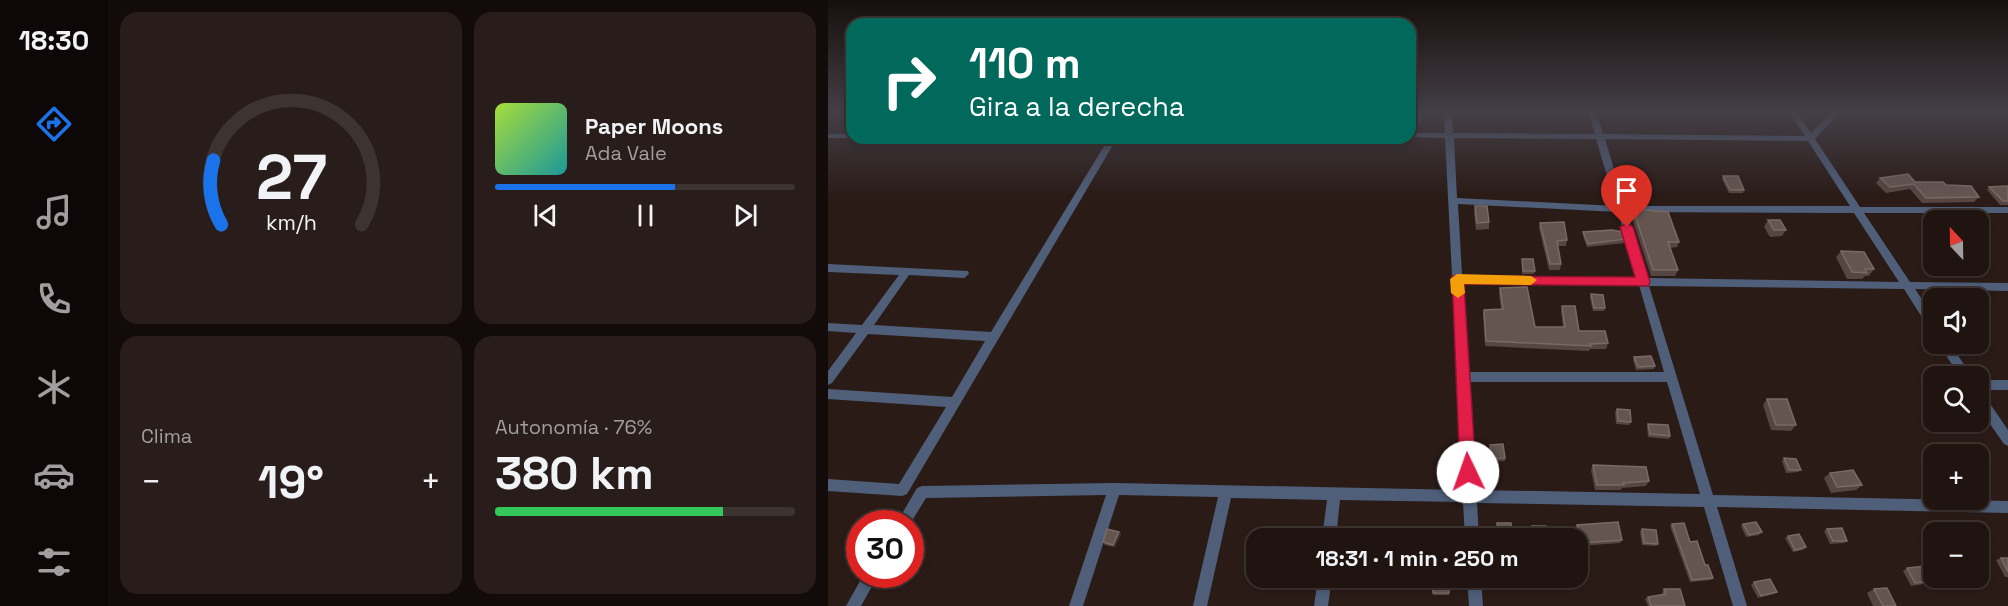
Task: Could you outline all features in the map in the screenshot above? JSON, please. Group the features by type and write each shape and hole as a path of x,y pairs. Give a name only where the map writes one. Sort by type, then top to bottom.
{"street":[{"path":"1449,139 1471,528"},
{"path":"1601,139 1740,606"},
{"path":"1810,139 1923,311"},
{"path":"902,490 1109,144"},
{"path":"1453,201 1621,208 2008,210"},
{"path":"828,268 964,274"},
{"path":"828,380 907,272"},
{"path":"1457,279 2008,287"},
{"path":"828,327 994,338"},
{"path":"1462,377 1671,377"},
{"path":"1989,385 2008,385"},
{"path":"828,394 955,402"},
{"path":"1989,412 2008,440"},
{"path":"828,485 922,492 1115,489 2008,507"},
{"path":"1076,606 1115,489"},
{"path":"911,510 922,492"},
{"path":"1200,606 1226,492"},
{"path":"1330,528 1334,494"},
{"path":"853,606 864,588"},
{"path":"1321,606 1323,588"},
{"path":"1475,588 1476,606"}],"building":[{"path":"1908,174 1915,182 1943,182 1946,185 1971,186 1979,197 1926,198 1914,184 1890,187 1880,178"},
{"path":"1723,176 1738,176 1744,190 1730,190"},
{"path":"2008,186 2008,201 2003,201 1989,187"},
{"path":"1475,206 1487,206 1489,222 1477,223"},
{"path":"1633,209 1668,212 1679,242 1668,242 1678,270 1653,270"},
{"path":"1768,220 1780,220 1786,230 1774,230"},
{"path":"1564,222 1567,240 1557,241 1561,264 1550,264 1540,223"},
{"path":"1612,230 1623,232 1626,239 1588,244 1583,232"},
{"path":"1841,251 1864,252 1874,269 1865,269 1867,273 1852,272"},
{"path":"1522,259 1533,259 1535,271 1523,271"},
{"path":"1527,287 1535,327 1565,327 1562,306 1575,306 1579,331 1605,331 1608,343 1590,344 1591,346 1486,341 1484,310 1503,309 1500,288"},
{"path":"1591,294 1603,295 1605,308 1594,308"},
{"path":"1651,356 1655,366 1638,367 1634,357"},
{"path":"1767,399 1787,399 1796,425 1776,425"},
{"path":"1617,409 1630,410 1631,422 1618,421"},
{"path":"1648,424 1668,425 1670,436 1650,434"},
{"path":"1503,444 1505,458 1492,459 1490,445"},
{"path":"1784,458 1796,459 1801,470 1789,470"},
{"path":"1593,465 1646,467 1649,481 1623,483 1624,485 1597,485"},
{"path":"1853,470 1862,485 1837,487 1830,473"},
{"path":"1618,522 1622,540 1588,542 1588,528 1578,528 1577,525"},
{"path":"1756,522 1762,532 1749,535 1743,524"},
{"path":"1497,523 1511,523 1511,528 1497,528"},
{"path":"1684,523 1690,542 1697,541 1705,565 1708,565 1713,578 1692,580 1672,524"},
{"path":"1532,526 1546,526 1546,528 1532,528"},
{"path":"1842,528 1847,541 1833,541 1827,529"},
{"path":"1107,529 1119,532 1113,545 1103,542"},
{"path":"1642,529 1656,530 1658,544 1644,543"},
{"path":"1799,534 1806,547 1795,550 1788,536"},
{"path":"2001,558 2008,558 2008,572"},
{"path":"1923,566 1923,582 1915,583 1907,568"},
{"path":"1770,579 1777,592 1761,596 1754,582"},
{"path":"1433,588 1449,588 1449,593 1433,593"},
{"path":"1887,588 1896,606 1883,606 1874,589"},
{"path":"1664,589 1680,589 1685,606 1651,606 1648,597 1666,594"}],"slow traffic":[{"path":"1458,293 1457,279 1531,280"}],"route":[{"path":"1468,472 1457,279 1643,282 1627,227"}]}
